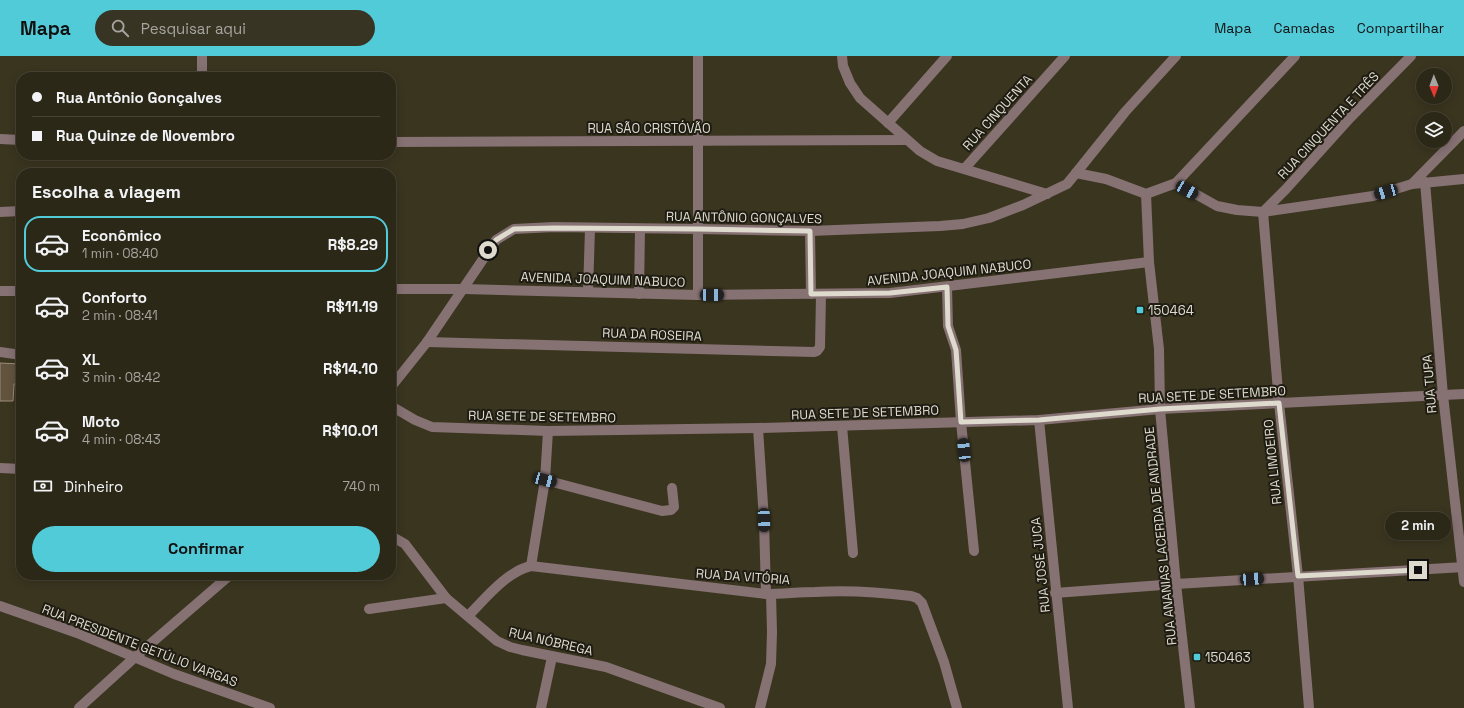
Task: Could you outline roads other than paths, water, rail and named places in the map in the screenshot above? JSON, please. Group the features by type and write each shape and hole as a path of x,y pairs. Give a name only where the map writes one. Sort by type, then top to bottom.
{"street":[{"path":"202,56 202,72"},
{"path":"698,56 698,295"},
{"path":"842,56 843,66 850,83 860,98 920,151 937,160 1046,194"},
{"path":"888,124 947,56"},
{"name":"RUA CINQUENTA","path":"965,168 1065,56"},
{"name":"RUA ANTÔNIO GONÇALVES","path":"396,381 427,342 464,288 481,260 496,240 514,229 554,228 810,231 940,226 963,224 989,218 1023,205 1067,184 1125,112 1176,56"},
{"path":"1076,173 1106,179 1146,194 1176,183 1295,56"},
{"name":"RUA CINQUENTA E TRÊS","path":"1263,212 1286,189 1350,118 1411,56"},
{"path":"1412,184 1464,131"},
{"path":"0,139 16,140"},
{"name":"RUA SÃO CRISTÓVÃO","path":"396,142 907,140"},
{"path":"1176,183 1216,206 1237,210 1263,212 1373,196 1412,184 1464,179"},
{"name":"RUA TUPA","path":"1425,182 1443,395 1464,582"},
{"name":"RUA ANANIAS LACERDA DE ANDRADE","path":"1146,194 1149,262 1159,349 1160,409 1176,584 1190,708"},
{"path":"0,212 16,211"},
{"name":"RUA LIMOEIRO","path":"1263,212 1279,403 1298,576 1310,708"},
{"path":"588,292 590,229"},
{"path":"639,294 640,229"},
{"name":"RUA DA ROSEIRA","path":"427,342 814,352 820,347 810,231"},
{"name":"AVENIDA JOAQUIM NABUCO","path":"396,289 464,288 698,295 890,293 1149,262"},
{"path":"947,287 948,326 956,350 961,422 974,551"},
{"path":"0,291 16,291"},
{"path":"0,352 16,354"},
{"name":"RUA SETE DE SETEMBRO","path":"396,409 415,420 432,427 548,431 758,428 1039,420 1160,409 1464,394"},
{"name":"RUA JOSÉ JUCA","path":"1039,420 1055,593 1068,708"},
{"path":"842,426 853,553"},
{"path":"758,428 772,632 771,664 760,708"},
{"path":"468,616 492,591 515,572 531,566 545,480 548,431"},
{"path":"0,468 16,469"},
{"path":"545,480 662,511 671,510 674,507 672,488"},
{"name":"RUA NÓBREGA","path":"396,539 405,544 412,551 446,598 497,641 510,647 552,657 606,667 720,708"},
{"name":"RUA DA VITÓRIA","path":"531,566 769,594 860,592 900,594 917,598 922,603 934,633 957,708"},
{"path":"1055,593 1298,576 1463,567"},
{"path":"79,708 224,580"},
{"path":"369,609 446,598"},
{"name":"RUA PRESIDENTE GETÚLIO VARGAS","path":"0,606 77,633 174,674 270,708"},
{"path":"541,708 552,657"}],"place":[{"name":"150464","path":"1140,310"},
{"name":"150463","path":"1197,657"}]}
